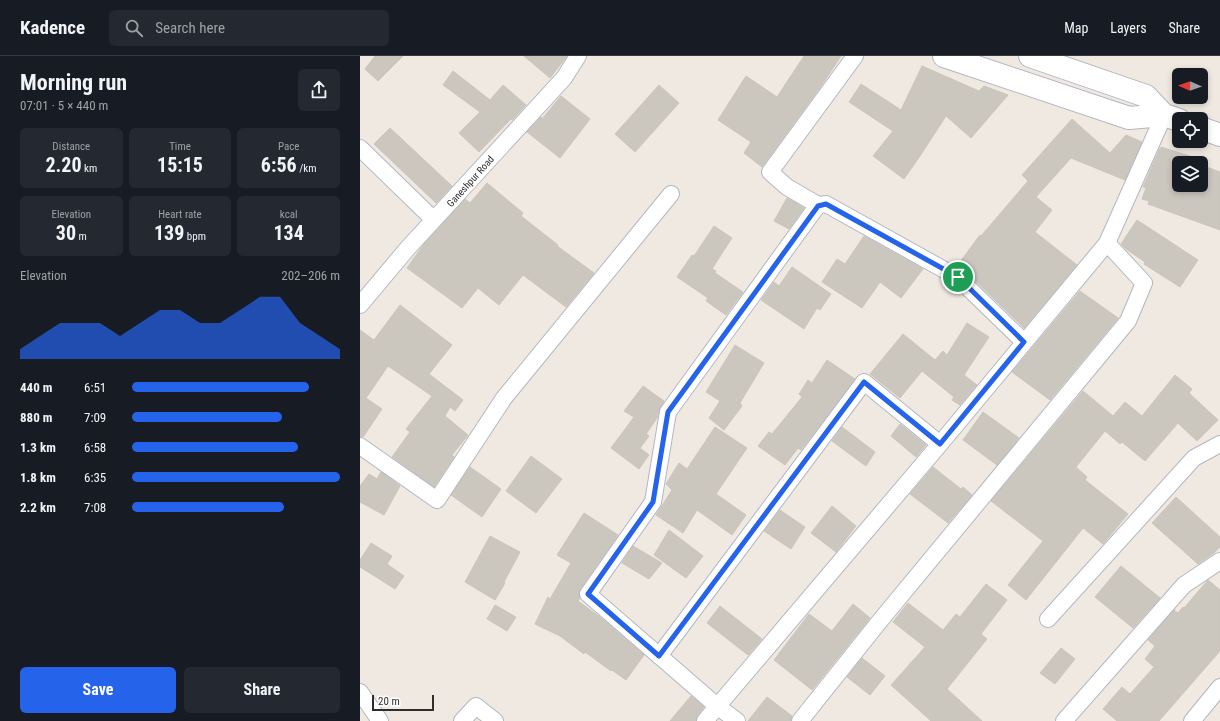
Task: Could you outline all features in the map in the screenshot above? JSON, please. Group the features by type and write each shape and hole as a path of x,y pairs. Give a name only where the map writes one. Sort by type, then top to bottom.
{"main road":[{"path":"944,56 1129,118 1172,117"},
{"path":"1030,56 1146,96 1172,117"},
{"path":"1208,131 1220,135"}],"street":[{"name":"Ganeshpur Road","path":"360,305 434,220 564,78 578,56"},
{"path":"818,206 787,187 770,172 855,56"},
{"path":"705,721 940,444 1107,243 1172,117"},
{"path":"360,148 434,220"},
{"path":"360,446 437,500 504,398 671,194"},
{"path":"737,721 717,706 588,594 653,502 668,412 818,206 826,204 958,277 1024,342"},
{"path":"800,721 879,622 1128,322 1144,283 1107,243"},
{"path":"659,656 864,382 940,444"},
{"path":"1048,619 1194,458 1220,444"},
{"path":"1064,721 1184,585 1220,561"},
{"path":"1192,721 1220,687"},
{"path":"360,692 380,721"},
{"path":"462,721 476,706 495,721"}],"building":[{"path":"375,56 403,56 378,81 365,69"},
{"path":"524,56 567,56 550,78"},
{"path":"804,56 841,56 762,167 744,153 751,142 718,120 746,76 777,97"},
{"path":"922,66 979,91 984,86 1008,95 971,138 946,116 904,179 873,156 893,131 849,102 861,84 901,110"},
{"path":"453,71 490,100 503,85 526,105 479,152 459,133 480,112 443,85"},
{"path":"659,85 679,103 635,152 615,134"},
{"path":"561,96 590,119 560,158 527,132 541,117 542,119"},
{"path":"1072,119 1110,153 1126,135 1142,142 1125,180 1071,158 1036,197 1052,210 1035,232 1077,265 1024,328 964,270 957,266 980,235 981,236 1028,181 1022,175"},
{"path":"390,128 452,186 436,203 374,144"},
{"path":"1161,147 1190,156 1172,156 1172,192 1208,192 1208,168 1220,172 1220,230 1148,204 1149,201 1142,199 1146,188 1143,187 1160,148 1161,149"},
{"path":"487,183 523,213 521,216 558,245 557,246 594,273 566,307 523,275 499,305 478,288 462,308 407,268 424,244 465,199 470,203"},
{"path":"787,198 804,208 789,229 774,221"},
{"path":"1137,220 1198,260 1180,287 1144,264 1145,262 1121,244"},
{"path":"714,226 732,238 712,269 716,271 715,273 743,292 726,315 706,301 708,298 677,277 692,255 694,256"},
{"path":"864,236 923,269 901,298 880,282 862,308 822,282 837,259 845,264"},
{"path":"792,267 831,294 820,310 817,308 804,329 761,300 774,282 779,286"},
{"path":"1080,291 1118,318 1050,400 1012,372"},
{"path":"400,305 452,345 429,374 463,400 455,411 450,407 445,416 468,435 452,455 454,457 434,487 392,457 410,432 406,429 432,396 388,366 366,398 382,409 363,437 360,437 360,330 374,340"},
{"path":"967,323 989,337 964,375 977,385 960,405 952,400 954,397 922,371 900,398 870,374 903,334 935,360 943,351 947,355"},
{"path":"735,345 764,363 740,403 742,406 724,430 709,418 720,401 706,392"},
{"path":"827,360 855,379 801,450 798,448 785,465 758,446 769,432 772,434 802,397 799,394 808,380 812,383"},
{"path":"1175,375 1192,389 1189,393 1218,420 1197,441 1178,423 1145,461 1122,442 1120,444 1105,431 1076,467 1087,477 1085,480 1128,514 1103,544 1083,528 1026,600 1008,585 1043,541 991,501 1083,391 1113,416 1125,402 1142,416"},
{"path":"643,386 664,401 657,418 646,434 649,436 640,448 649,455 639,469 611,448 634,417 624,411"},
{"path":"983,412 1019,438 997,465 963,440"},
{"path":"900,424 926,445 916,457 891,436"},
{"path":"715,427 747,448 716,494 746,515 732,535 697,510 683,533 656,515 672,490 666,484 679,463 687,469"},
{"path":"842,427 875,452 866,466 832,441"},
{"path":"531,456 562,479 536,513 506,491"},
{"path":"470,467 501,489 482,517 451,495"},
{"path":"933,467 961,489 963,487 972,495 948,523 910,494"},
{"path":"381,472 400,486 384,515 360,502 360,486 369,474 377,479"},
{"path":"1176,497 1220,537 1220,547 1198,564 1152,523"},
{"path":"832,506 856,526 836,552 811,533"},
{"path":"780,510 805,527 791,549 764,531"},
{"path":"584,513 618,535 580,589 580,598 578,601 600,617 644,655 626,680 585,652 584,654 560,636 535,624 548,597 550,599 571,563 557,555"},
{"path":"669,530 703,556 686,578 654,555"},
{"path":"490,536 520,552 495,600 465,582"},
{"path":"371,543 392,556 387,564 404,576 395,589 360,567 360,560"},
{"path":"633,546 662,563 649,579 622,563"},
{"path":"1121,566 1160,598 1133,628 1095,597"},
{"path":"1208,580 1220,590 1220,651 1159,721 1117,721 1103,709 1122,687 1130,694 1154,667 1145,659 1155,646 1148,640 1174,610 1178,613 1183,607 1184,608"},
{"path":"986,584 1007,600 981,634 987,639 947,689 982,721 931,721 891,685 925,647 893,622 908,603 943,630 956,614 960,617"},
{"path":"853,604 870,618 812,690 774,660 809,614 832,631"},
{"path":"495,605 516,617 507,631 487,619"},
{"path":"720,606 762,639 748,655 707,623"},
{"path":"1061,648 1075,659 1055,684 1040,673"},
{"path":"862,658 885,676 870,695 847,677"},
{"path":"691,696 704,707 698,715 696,721 670,721"},
{"path":"767,697 792,716 791,721 748,721"}],"route":[{"path":"826,204 958,277 1024,342 940,444 864,382 659,656 588,594 653,502 668,412 818,206 826,204"}]}
